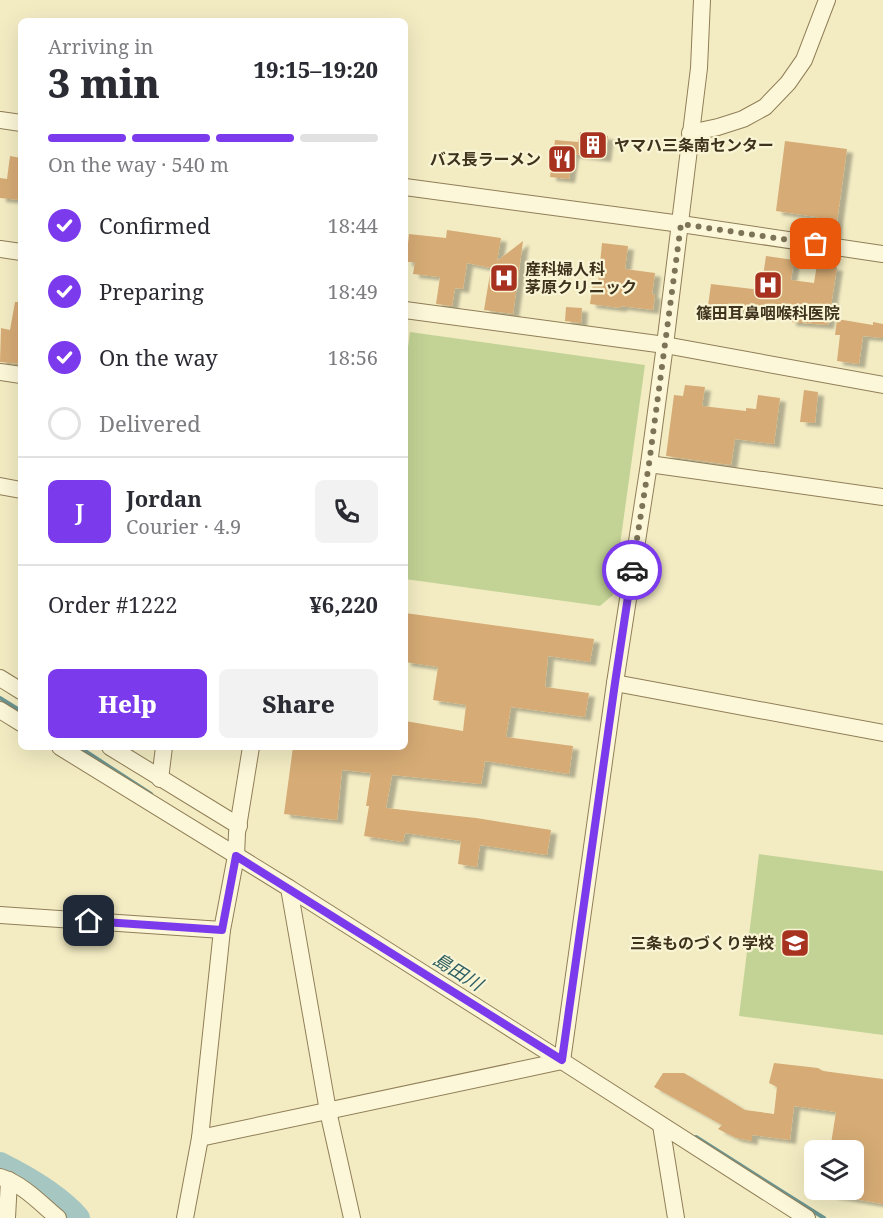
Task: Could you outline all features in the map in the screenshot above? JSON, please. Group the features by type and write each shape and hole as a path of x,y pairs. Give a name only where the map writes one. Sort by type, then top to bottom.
{"street":[{"path":"562,1060 615,683 649,464 681,224 699,68 702,0"},
{"path":"690,133 743,119 765,107 788,83 804,60 827,0"},
{"path":"0,120 18,123"},
{"path":"408,187 883,254"},
{"path":"0,249 18,252"},
{"path":"408,310 665,345 883,385"},
{"path":"0,372 18,375"},
{"path":"649,464 883,497"},
{"path":"0,486 18,489"},
{"path":"0,678 18,689"},
{"path":"615,683 883,733"},
{"path":"0,710 18,721"},
{"path":"65,750 562,1060 807,1218"},
{"path":"115,750 239,826"},
{"path":"160,779 164,750"},
{"path":"185,1218 200,1138 222,930 236,856 237,833 251,750"},
{"path":"289,888 328,1111 352,1218"},
{"path":"0,915 222,930"},
{"path":"200,1138 562,1060"},
{"path":"661,1125 676,1218"},
{"path":"4,1178 7,1218"},
{"path":"4,1178 29,1193 58,1218"}],"green space":[{"path":"410,332 645,365 613,595 600,606 408,579 408,348"},
{"path":"759,854 883,871 883,1035 739,1016"}],"building":[{"path":"580,132 608,136 605,158 573,154 569,179 550,177 555,140 578,142"},
{"path":"785,141 847,149 835,236 814,233 817,217 776,211"},
{"path":"10,156 18,157 18,200 0,198 0,178 7,179"},
{"name":"産科婦人科 茅原クリニック","path":"447,230 501,238 497,261 523,241 513,314 484,310 491,268 467,263 463,289 455,288 452,306 436,304 440,277 413,274 415,262 408,262 409,234 446,238"},
{"path":"602,243 628,246 625,269 655,273 652,294 655,295 653,310 590,304 593,283 598,284"},
{"path":"766,256 794,260 791,280 814,283 817,264 837,267 828,325 790,322 791,314 708,306 711,284 761,290"},
{"path":"15,302 18,302 18,364 0,362 1,328 10,330"},
{"path":"566,307 582,308 581,323 565,321"},
{"path":"837,319 873,325 873,322 883,324 883,338 863,336 859,364 837,361 840,335 835,335"},
{"path":"685,385 705,387 702,406 746,411 746,408 756,409 758,395 780,398 774,444 735,439 731,465 666,456 674,395 683,396"},
{"path":"804,390 818,392 815,423 800,422"},
{"path":"408,613 594,639 590,662 548,656 545,687 589,693 585,717 511,707 506,737 573,746 569,774 485,761 481,784 392,775 386,808 476,818 551,830 547,855 480,845 477,867 458,864 461,841 405,833 403,842 364,836 371,773 342,770 337,820 284,814 293,750 408,750 408,722 463,731 466,705 433,700 438,667 408,662"},
{"path":"774,1063 883,1079 883,1204 860,1200 864,1200 864,1140 832,1140 836,1112 794,1106 790,1140 752,1135 752,1141 736,1138 718,1129 722,1125 654,1087 663,1073 684,1073 745,1110 774,1114 777,1087 769,1083"}],"waterway":[{"name":"島田川","path":"0,698 18,709"},
{"name":"島田川","path":"84,750 151,794"},
{"name":"島田川","path":"696,1137 824,1218"},
{"path":"0,1164 52,1195 78,1218"}],"way so far":[{"path":"632,570 649,464 681,224 816,244"}],"place":[{"name":"ヤマハ三条南センター","path":"593,145"},
{"name":"バス長ラーメン","path":"562,159"},
{"name":"産科婦人科 茅原クリニック","path":"504,278"},
{"name":"篠田耳鼻咽喉科医院","path":"768,285"},
{"name":"三条ものづくり学校","path":"795,943"}],"route":[{"path":"89,921 222,930 236,856 562,1060 632,570"}]}
